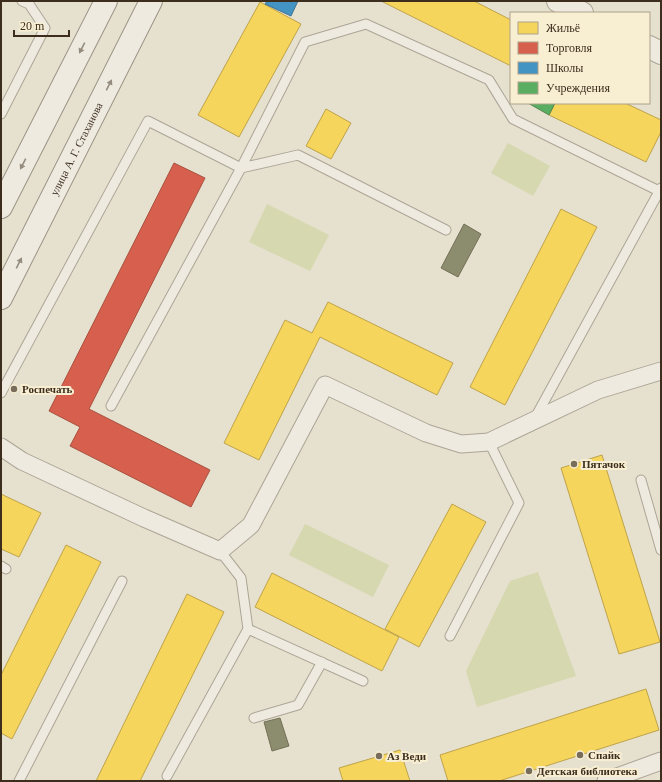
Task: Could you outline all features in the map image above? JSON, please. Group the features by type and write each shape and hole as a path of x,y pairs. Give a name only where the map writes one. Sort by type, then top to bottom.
{"main road":[{"path":"1,207 106,1"},
{"name":"улица А. Г. Стаханова","path":"1,298 151,1"},
{"path":"558,1 580,12"},
{"path":"650,48 661,53"}],"street":[{"path":"1,448 22,461 144,518 220,551 251,525 325,385 438,437 461,444 489,442 532,423 598,390 661,371"},
{"path":"606,781 661,761"}],"lane":[{"path":"1,114 45,28 29,4 22,1"},
{"path":"112,406 241,168 305,42 366,24 489,80 514,119 660,190 532,423"},
{"path":"1,393 148,121 241,168 298,154 446,230"},
{"path":"450,636 519,503 489,442"},
{"path":"641,480 661,550"},
{"path":"167,776 248,629 241,578 220,551"},
{"path":"19,781 122,581"},
{"path":"248,629 363,682"},
{"path":"254,718 298,705 322,662"}],"green space":[{"path":"508,143 550,166 533,196 491,173"},
{"path":"267,204 329,235 310,271 249,242"},
{"path":"305,524 389,565 373,597 289,555"},
{"path":"538,572 576,676 477,707 466,671 510,581"}],"building: Жильё":[{"path":"381,1 474,1 510,19 510,66"},
{"path":"260,2 301,24 239,137 198,115"},
{"path":"554,104 627,104 661,120 661,132 646,162 549,115"},
{"path":"326,109 351,123 331,159 306,146"},
{"path":"561,209 597,227 505,405 470,387"},
{"path":"328,302 453,363 437,395 320,337 259,460 224,443 285,320 312,333"},
{"path":"602,455 660,642 619,654 561,468"},
{"path":"1,494 41,513 19,557 1,549"},
{"path":"452,504 486,522 419,647 385,629"},
{"path":"66,545 101,562 12,739 1,733 1,675"},
{"path":"272,573 399,637 382,671 255,607"},
{"path":"187,594 224,612 140,781 96,781"},
{"path":"646,689 659,730 499,781 448,781 440,755"},
{"path":"400,750 410,781 343,781 339,768"}],"building: Торговля":[{"path":"174,163 205,178 89,409 210,470 191,507 70,446 80,427 49,411"}],"building: Школы":[{"path":"267,1 298,1 291,16 265,4"}],"building: Учреждения":[{"path":"530,104 554,104 549,115"}],"building: Промзона":[{"path":"464,224 481,234 458,277 441,268"},
{"path":"280,718 289,746 272,751 264,722"}],"place":[{"name":"Роспечать","path":"14,389"},
{"name":"Пятачок","path":"574,464"},
{"name":"Спайк","path":"580,755"},
{"name":"Аз Веди","path":"379,756"},
{"name":"Детская библиотека","path":"529,771"}]}
